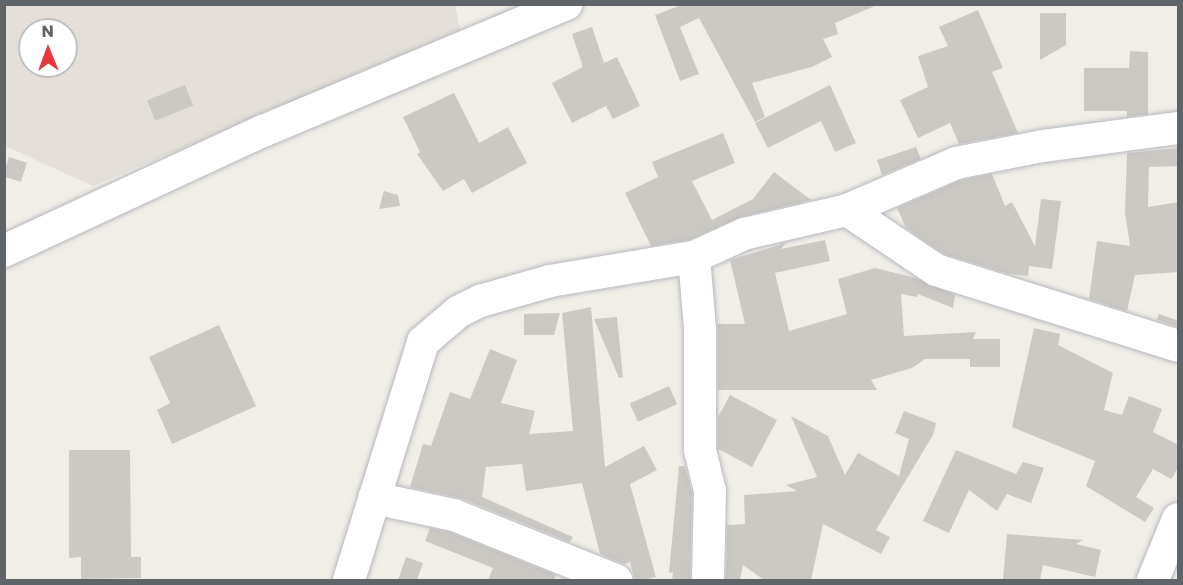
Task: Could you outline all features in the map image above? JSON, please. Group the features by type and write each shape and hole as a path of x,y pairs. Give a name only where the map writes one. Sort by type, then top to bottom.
{"street":[{"path":"4,251 263,131 566,4"},
{"path":"349,580 423,342 439,326 480,301 550,281 694,257 744,234 847,210 956,163 1042,146 1179,128"},
{"path":"847,210 936,270 1179,346"},
{"path":"694,257 700,328 700,450 710,491 708,580"},
{"path":"374,498 454,515 616,580"},
{"path":"1153,580 1179,519"}],"shaded area":[{"path":"5,5 455,5 460,30 93,186 5,146"}],"building":[{"path":"684,4 877,5 835,23 838,34 823,39 832,57 812,67 752,83 765,117 755,122 699,18 680,27 699,74 680,81 655,15"},
{"path":"978,10 1003,68 992,72 1018,133 959,144 950,123 918,138 900,100 928,87 918,56 948,46 939,27"},
{"path":"1040,13 1066,13 1066,45 1040,60"},
{"path":"592,27 604,63 617,57 640,106 613,119 606,106 572,123 552,83 583,67 572,34"},
{"path":"1130,51 1148,52 1148,114 1127,117 1127,111 1084,111 1084,68 1129,68"},
{"path":"185,85 193,105 155,121 147,100"},
{"path":"830,85 856,143 835,152 821,121 768,148 755,123"},
{"path":"454,93 479,143 508,127 527,163 472,193 464,179 443,191 417,154 420,152 403,117"},
{"path":"723,133 735,163 692,181 712,220 753,199 774,172 811,200 740,217 689,240 651,246 625,193 658,177 652,162"},
{"path":"916,147 921,159 882,175 877,160"},
{"path":"1179,148 1179,166 1149,167 1148,207 1179,202 1179,272 1135,275 1127,311 1089,299 1097,241 1130,246 1125,212 1127,153"},
{"path":"9,157 27,163 21,182 4,176"},
{"path":"992,174 1005,206 1012,202 1035,246 1041,199 1061,201 1052,269 1029,266 1028,276 1009,274 944,254 906,228 897,208 961,180"},
{"path":"384,191 398,195 400,206 379,209"},
{"path":"825,240 830,261 775,273 789,331 847,314 838,279 875,268 916,278 955,295 953,308 918,294 917,297 901,294 904,336 976,332 973,339 1000,339 1000,367 970,367 970,359 925,359 912,368 871,380 877,390 718,390 718,324 745,324 730,260 786,243 781,249"},
{"path":"591,307 605,467 644,446 657,470 630,484 656,577 642,580 635,580 630,562 624,564 600,554 582,483 526,491 522,464 486,467 482,497 573,537 570,542 461,498 410,487 423,444 431,446 450,392 470,399 490,349 517,360 501,403 535,411 529,434 573,431 562,313"},
{"path":"560,313 554,335 524,335 524,314"},
{"path":"1159,314 1179,321 1179,327 1157,320"},
{"path":"617,317 623,377 619,378 594,319"},
{"path":"219,325 256,406 172,444 157,410 170,403 149,357"},
{"path":"1034,328 1060,334 1058,345 1113,373 1104,410 1122,415 1129,396 1162,409 1153,432 1179,445 1179,467 1171,479 1153,469 1136,497 1154,508 1145,522 1086,486 1095,461 1012,427"},
{"path":"669,386 677,404 638,422 630,403"},
{"path":"730,395 777,420 752,467 718,449 718,417"},
{"path":"904,411 936,423 933,435 876,530 890,537 881,554 823,524 811,580 764,580 743,565 740,580 726,580 727,525 745,524 744,495 797,491 786,485 817,477 791,416 828,436 845,475 858,453 899,476 909,439 895,433"},
{"path":"69,450 130,450 131,557 141,557 141,578 81,579 81,557 69,558"},
{"path":"956,450 1016,474 1023,462 1044,468 1031,503 1007,494 997,511 969,490 949,533 923,521"},
{"path":"679,466 685,466 692,493 690,580 672,580 673,572 669,573"},
{"path":"430,528 449,532 556,575 554,580 488,580 493,568 425,541"},
{"path":"1007,534 1083,540 1076,544 1101,550 1095,577 1043,565 1040,580 1003,579"},
{"path":"406,557 423,563 417,580 398,580"}]}
